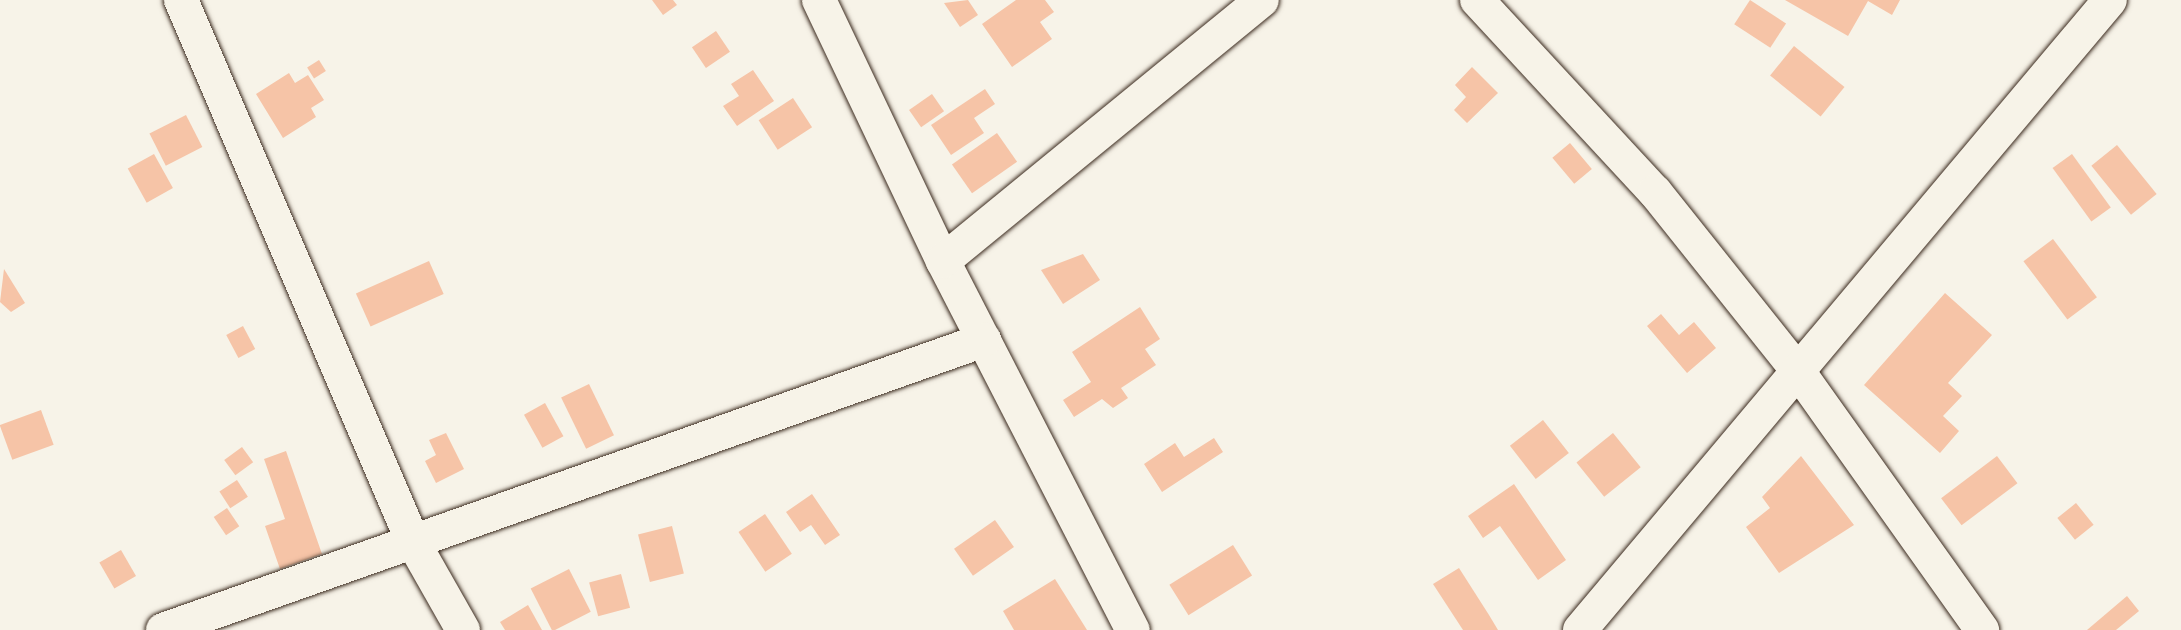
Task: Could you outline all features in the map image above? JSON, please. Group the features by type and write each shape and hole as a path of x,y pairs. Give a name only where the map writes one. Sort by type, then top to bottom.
{"street":[{"path":"181,0 413,542 463,630"},
{"path":"819,0 943,261 1133,630"},
{"path":"943,261 1262,0"},
{"path":"1477,0 1655,192 1798,371 1982,630"},
{"path":"1580,630 2110,0"},
{"path":"163,630 984,340"}],"building":[{"path":"652,0 673,0 677,5 663,15"},
{"path":"968,0 978,15 960,27 944,3"},
{"path":"1016,0 1045,0 1054,12 1040,22 1052,39 1012,67 982,24"},
{"path":"1750,0 1786,23 1770,48 1734,24"},
{"path":"1785,0 1900,0 1892,15 1868,1 1848,36"},
{"path":"716,31 730,52 706,68 692,47"},
{"path":"1794,46 1845,87 1821,116 1770,76"},
{"path":"319,60 326,71 314,78 307,67"},
{"path":"1472,67 1498,93 1467,123 1454,110 1466,97 1455,85"},
{"path":"753,70 774,101 737,126 723,106 739,96 731,84"},
{"path":"289,73 295,83 308,75 324,100 311,108 316,117 283,138 256,94"},
{"path":"985,89 995,104 974,118 984,133 951,155 931,125"},
{"path":"932,94 944,111 921,127 909,110"},
{"path":"793,98 812,127 778,150 759,120"},
{"path":"186,115 202,147 166,166 149,134"},
{"path":"997,133 1017,162 972,193 952,165"},
{"path":"1570,143 1592,169 1574,184 1552,158"},
{"path":"2117,145 2157,194 2131,215 2091,166"},
{"path":"154,154 173,188 147,203 128,169"},
{"path":"2072,154 2111,207 2091,222 2053,168"},
{"path":"2053,239 2097,297 2067,320 2023,261"},
{"path":"1083,254 1100,280 1063,304 1041,270"},
{"path":"429,261 444,294 371,326 356,294"},
{"path":"4,269 25,303 11,312 0,302"},
{"path":"1945,293 1992,335 1948,383 1962,396 1943,416 1959,431 1940,453 1864,385"},
{"path":"1140,307 1160,339 1145,349 1156,365 1121,388 1128,398 1113,408 1102,399 1074,417 1063,400 1091,382 1072,352"},
{"path":"1661,314 1679,335 1694,322 1716,348 1687,373 1647,326"},
{"path":"243,326 255,349 238,358 226,335"},
{"path":"589,384 614,435 586,449 561,398"},
{"path":"545,403 563,436 542,448 524,415"},
{"path":"41,410 54,445 12,460 0,425"},
{"path":"1543,420 1569,453 1536,479 1510,446"},
{"path":"446,433 464,469 436,483 425,461 436,455 429,440"},
{"path":"1613,433 1641,467 1604,497 1576,463"},
{"path":"1214,438 1223,452 1162,492 1144,464 1175,443 1184,457"},
{"path":"242,447 253,462 235,475 224,460"},
{"path":"286,451 322,554 280,569 265,526 285,519 264,459"},
{"path":"1801,456 1854,525 1779,573 1746,527 1770,508 1762,497"},
{"path":"1997,456 2017,483 1962,525 1941,498"},
{"path":"237,480 248,497 230,508 219,491"},
{"path":"1514,484 1566,560 1538,580 1500,526 1483,538 1468,516"},
{"path":"812,494 840,535 825,545 811,525 800,532 786,512"},
{"path":"2076,503 2094,525 2075,540 2057,518"},
{"path":"227,508 239,526 226,535 214,517"},
{"path":"765,514 792,554 765,572 738,532"},
{"path":"995,520 1014,547 973,576 954,549"},
{"path":"672,526 684,574 650,582 638,534"},
{"path":"1233,545 1252,576 1188,615 1169,585"},
{"path":"121,550 136,576 114,588 99,562"},
{"path":"1459,568 1498,630 1463,630 1433,584"},
{"path":"569,569 591,612 552,630 531,589"},
{"path":"621,574 630,608 598,616 589,583"},
{"path":"1055,579 1087,630 1014,630 1003,611"},
{"path":"2127,596 2139,611 2116,630 2087,630"},
{"path":"528,605 542,630 505,630 500,622"}]}
